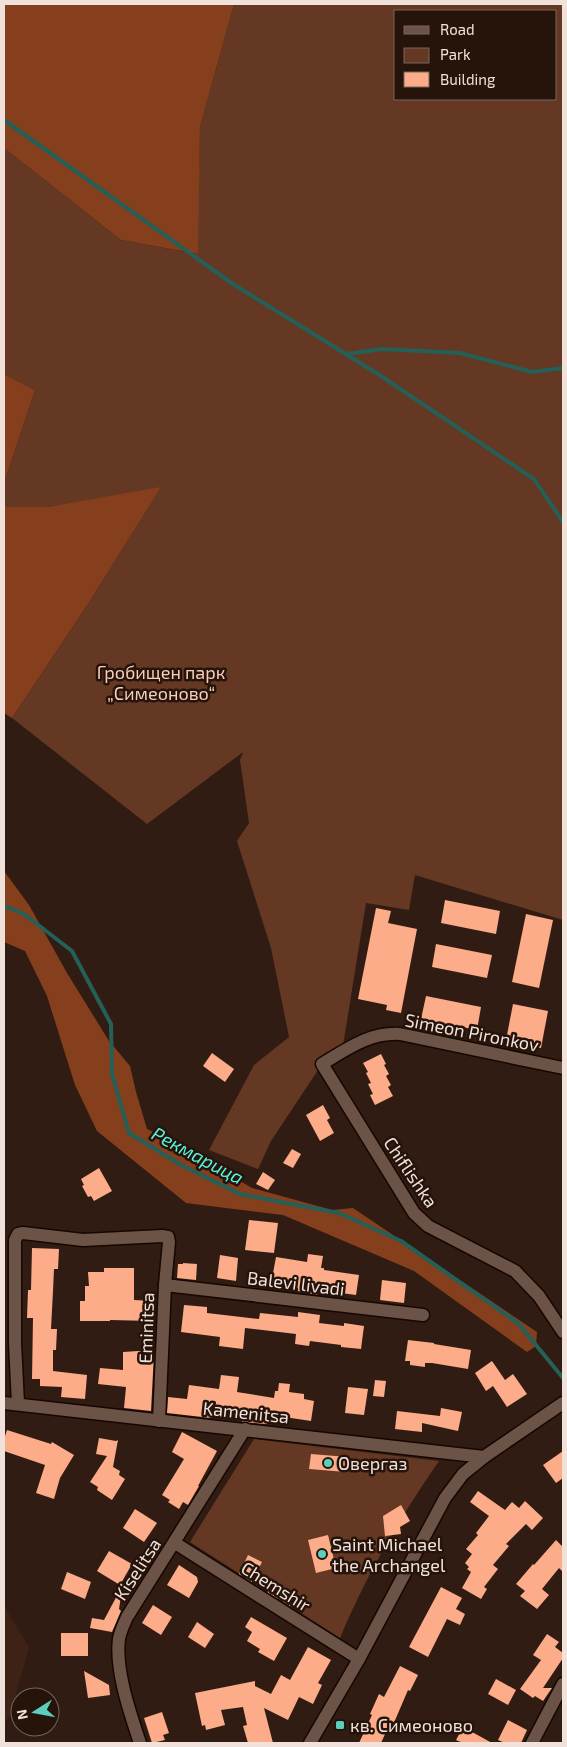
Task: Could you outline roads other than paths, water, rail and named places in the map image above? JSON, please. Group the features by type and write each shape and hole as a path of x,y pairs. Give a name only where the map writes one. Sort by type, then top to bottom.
{"street":[{"name":"Simeon Pironkov","path":"322,1064 366,1038 386,1033 409,1036 563,1068"},
{"name":"Chiflishka","path":"322,1064 414,1214 428,1226 515,1271 539,1296 563,1332"},
{"name":"Eminitsa","path":"18,1404 15,1343 15,1240 18,1234 83,1240 162,1236 168,1237 169,1242 165,1285 159,1421"},
{"name":"Balevi livadi","path":"165,1285 424,1315"},
{"name":"Kamenitsa","path":"4,1403 484,1457"},
{"path":"310,1743 359,1659 445,1498 463,1474 484,1457 563,1403"},
{"name":"Kiselitsa","path":"140,1743 129,1710 118,1657 119,1637 127,1617 245,1429"},
{"name":"Chemshir","path":"175,1543 359,1659"},
{"path":"532,1743 563,1684"}],"waterway":[{"path":"4,120 233,284 378,374 534,479 563,522"},
{"path":"347,354 382,349 460,353 532,372 563,368"},
{"name":"Рекмарица","path":"4,906 24,914 72,951 111,1024 112,1074 129,1133 181,1165 240,1194 339,1213 401,1241 518,1323 563,1378"}],"place":[{"name":"Овергаз","path":"328,1463"},
{"name":"Saint Michael the Archangel","path":"322,1554"},
{"name":"кв. Симеоново","path":"340,1725"}],"park label":[{"name":"Гробищен парк „Симеоново“","path":"161,682"}]}
